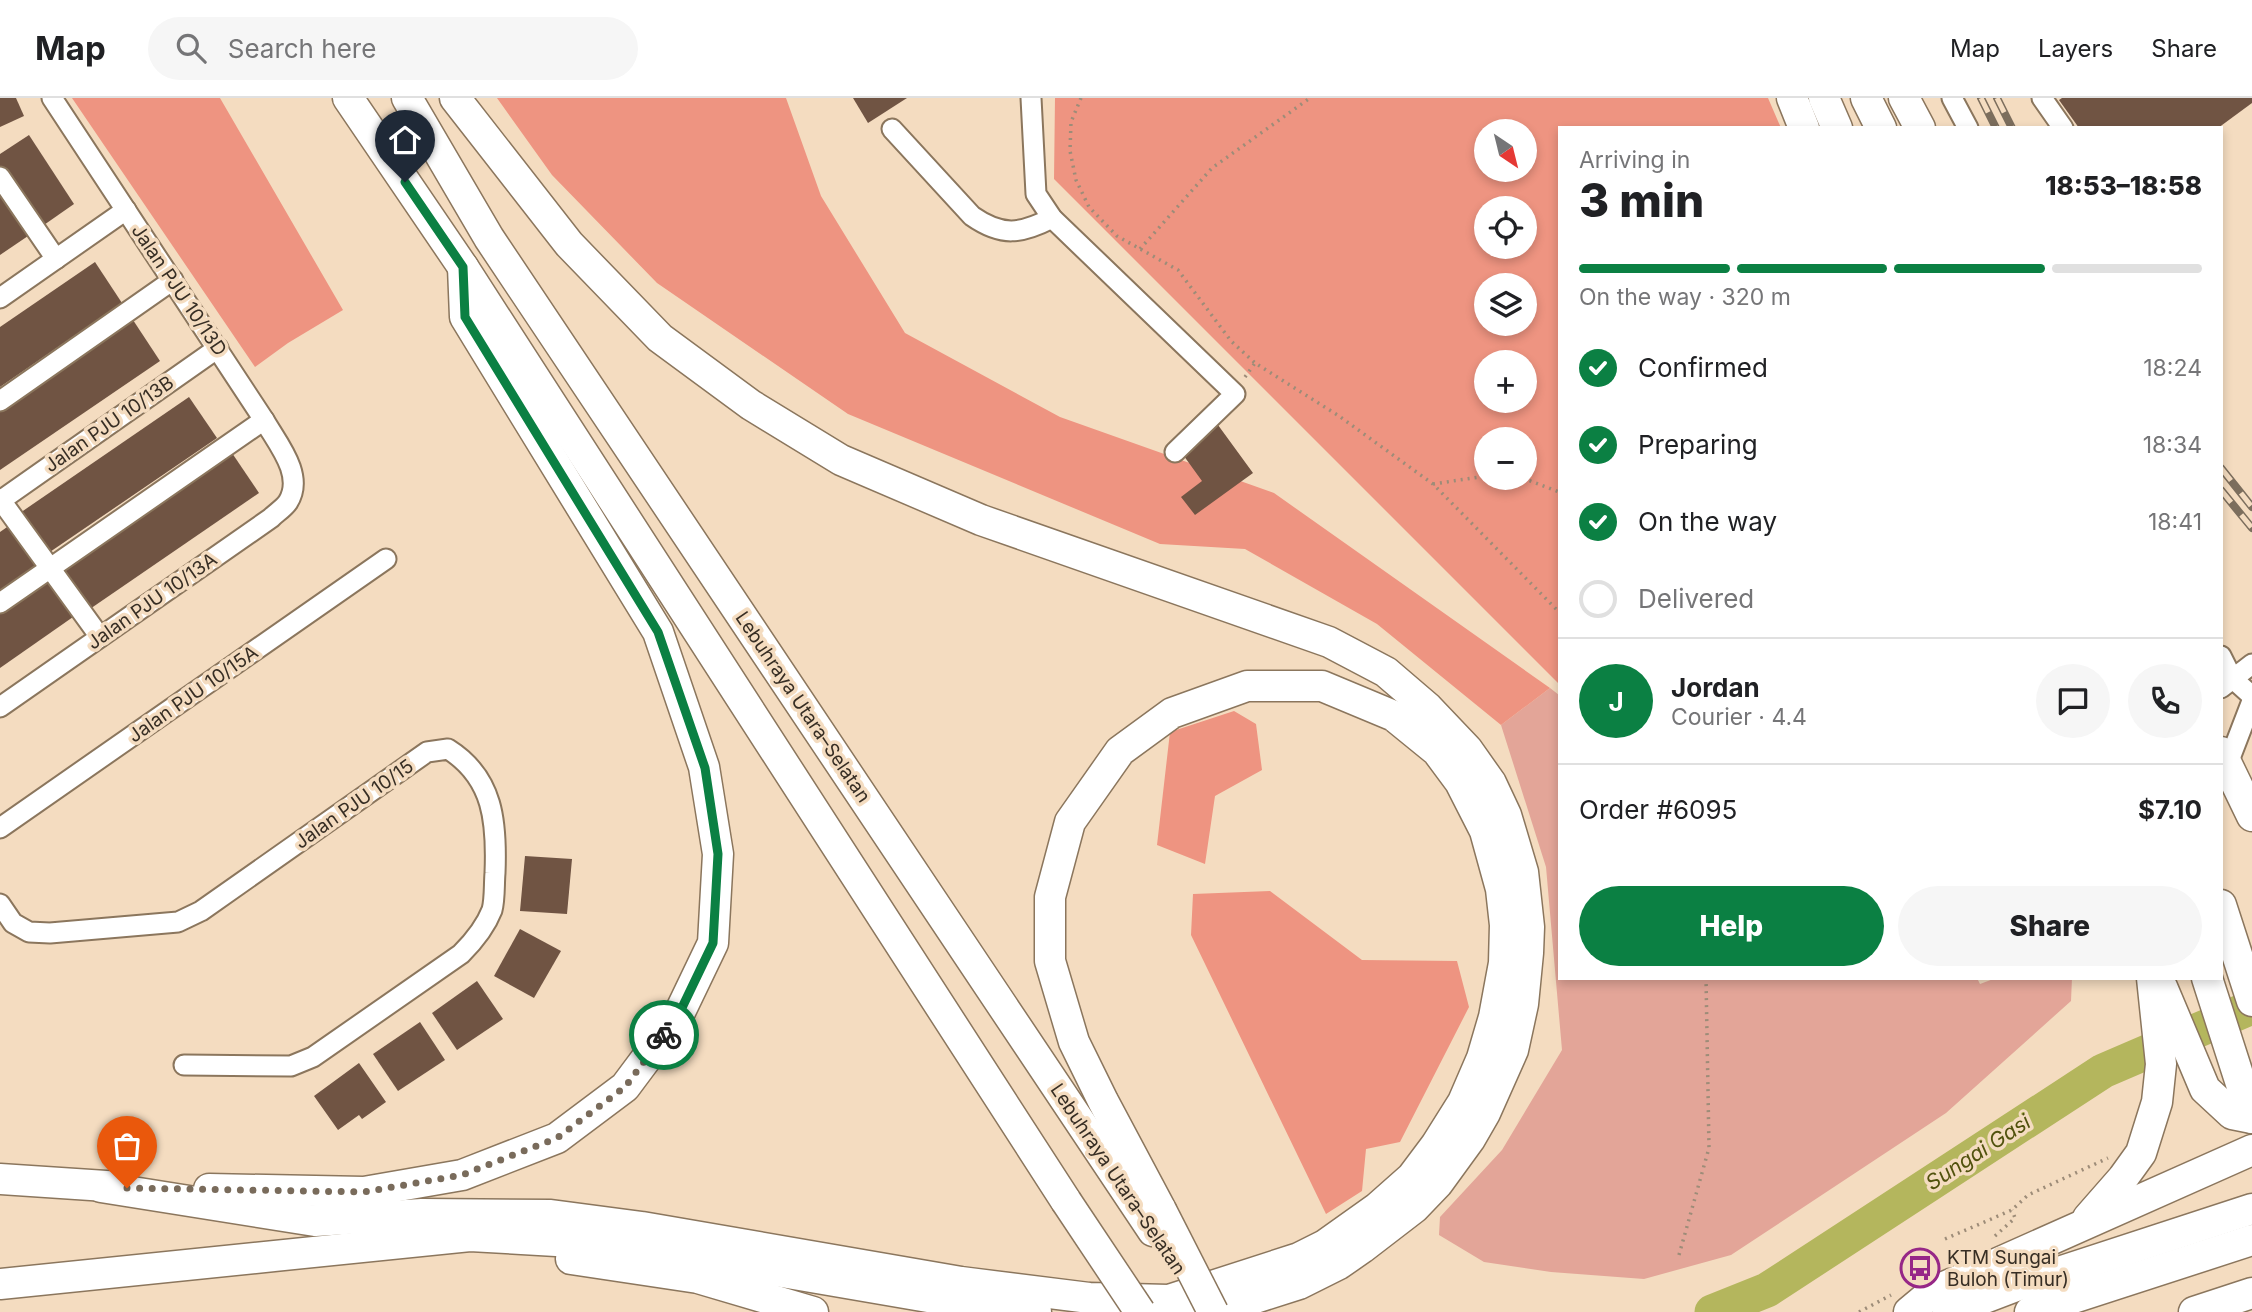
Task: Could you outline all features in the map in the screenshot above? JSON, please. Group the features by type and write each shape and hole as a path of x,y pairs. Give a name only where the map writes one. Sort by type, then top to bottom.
{"highway":[{"path":"348,98 463,267 1140,1312"},
{"name":"Lebuhraya Utara–Selatan","path":"407,98 489,238 1157,1221 1207,1312"},
{"path":"455,98 578,253 660,338 751,405 841,460 981,520 1329,642 1386,672 1429,708 1460,740 1491,783 1506,815 1523,872 1529,927 1528,953 1523,1004 1513,1050 1475,1130 1457,1158 1424,1199 1384,1233 1339,1264 1281,1290 1191,1312"},
{"path":"1792,98 1803,126"},
{"path":"1824,98 1836,126"},
{"path":"1866,98 1880,126"},
{"path":"1904,98 1919,126"},
{"path":"0,1179 101,1187 364,1192 462,1175 557,1138 625,1087 678,1016 713,943 718,854 705,768 658,632 465,317 463,267"},
{"path":"101,1187 315,1221 422,1214 551,1215 655,1229 961,1282 1089,1298 1169,1300 1299,1258 1335,1238 1377,1208 1412,1177 1436,1145 1463,1102 1488,1041 1500,990 1504,950 1505,925 1501,889 1485,831 1477,810 1454,772 1428,742 1394,716 1322,686 1247,686 1172,713 1120,751 1070,822 1050,897 1050,961 1074,1042 1157,1221 1213,1312"},
{"path":"2224,759 2252,816"},
{"path":"2223,911 2252,1001"},
{"path":"2084,1224 2141,1153 2157,1102 2161,1064 2152,980"},
{"path":"2159,980 2205,1089 2232,1114 2252,1118 2208,980"},
{"path":"1909,1312 1933,1292 2252,1150"},
{"path":"1948,1312 2016,1286 2252,1209"},
{"path":"0,1284 356,1250 470,1236 625,1245 1004,1310 1035,1312"},
{"path":"2030,1312 2252,1240"},
{"path":"356,1250 556,1257 698,1279 813,1312"},
{"path":"2194,1312 2252,1293"}],"street":[{"name":"Jalan PJU 10/13D","path":"52,98 264,419 293,473 295,487"},
{"path":"1031,98 1036,194 1052,218 1235,394 1175,452"},
{"path":"1952,98 1967,126"},
{"path":"2045,99 2062,126"},
{"path":"892,129 972,216 985,226 998,231 1017,231 1034,227 1052,218"},
{"path":"0,177 56,259"},
{"path":"0,298 126,210"},
{"path":"0,401 173,280"},
{"name":"Jalan PJU 10/13B","path":"0,500 218,348"},
{"path":"0,603 264,419"},
{"name":"Jalan PJU 10/13A","path":"0,707 271,518 287,504 295,487"},
{"path":"0,500 100,637"},
{"name":"Jalan PJU 10/15A","path":"0,828 386,559"},
{"path":"2224,759 2252,699 2226,683 2252,664"},
{"name":"Jalan PJU 10/15","path":"0,904 13,923 29,932 50,933 178,922 201,911 427,752 448,749 464,759 489,795 494,822 496,847 493,908 481,933 461,954 313,1057 291,1066 184,1065"}],"path":[{"path":"1081,98 1071,122 1070,151 1076,180 1089,207 1116,236 1178,270 1231,341 1255,363 1339,416 1433,484 1558,611"},
{"path":"1140,249 1212,168 1310,98"},
{"path":"1235,394 1255,363"},
{"path":"1433,484 1474,478"},
{"path":"1537,483 1558,492"},
{"path":"1679,1255 1709,1147 1706,980"},
{"path":"1945,1239 2012,1210 2028,1195 2104,1158 2141,1153"}],"shaded area":[{"path":"72,98 220,98 343,310 288,343 255,367"},
{"path":"497,98 786,98 821,196 905,333 1060,417 1274,493 1550,688 1501,725 1377,624 1245,549 1160,544 848,414 657,283 552,175"},
{"path":"1055,98 1768,98 1780,126 1558,126 1558,683 1054,179"},
{"path":"1550,688 1558,694 1558,980 1978,980 1980,984 1991,980 2072,980 2071,1001 1946,1113 1731,1255 1644,1279 1551,1272 1484,1262 1439,1235 1440,1217 1502,1150 1562,1050 1546,867 1501,725"},
{"path":"1234,711 1256,724 1262,770 1215,796 1205,864 1157,845 1170,732"},
{"path":"1270,891 1362,960 1457,961 1469,1007 1400,1142 1366,1149 1362,1191 1326,1214 1191,935 1193,894"}],"building":[{"path":"0,98 16,98 24,116 0,127"},
{"path":"853,98 907,98 868,123"},
{"path":"2252,98 2252,103 2221,126 2078,126 2059,100"},
{"path":"29,135 74,204 41,227 0,166 0,154"},
{"path":"0,195 28,236 0,255"},
{"path":"95,262 122,303 0,387 0,327"},
{"path":"133,320 160,361 0,470 0,411"},
{"path":"189,397 217,438 44,556 17,515"},
{"path":"1218,425 1253,473 1195,515 1181,497 1202,481 1181,452"},
{"path":"232,453 259,493 87,611 59,571"},
{"path":"10,525 38,565 0,592 0,532"},
{"path":"46,577 73,617 0,668 0,609"},
{"path":"525,856 572,859 567,914 520,911"},
{"path":"520,929 561,951 534,998 494,976"},
{"path":"477,981 503,1019 457,1050 432,1013"},
{"path":"420,1022 445,1060 398,1091 373,1054"},
{"path":"359,1063 386,1102 362,1119 359,1115 338,1130 314,1096"}],"waterway":[{"name":"Sungai Gasi","path":"1712,1312 1767,1290 2103,1071 2252,1007"}],"railway":[{"path":"1981,98 1995,126"},
{"path":"1997,98 2011,126"},
{"path":"2223,471 2252,507"},
{"path":"2223,492 2252,528"}],"way so far":[{"path":"127,1188 364,1192 462,1175 557,1138 625,1087 664,1035"}],"place":[{"name":"KTM Sungai Buloh (Timur)","path":"1920,1268"}],"route":[{"path":"405,182 463,267 465,317 658,632 705,768 718,854 713,943 678,1016 664,1035"}]}
